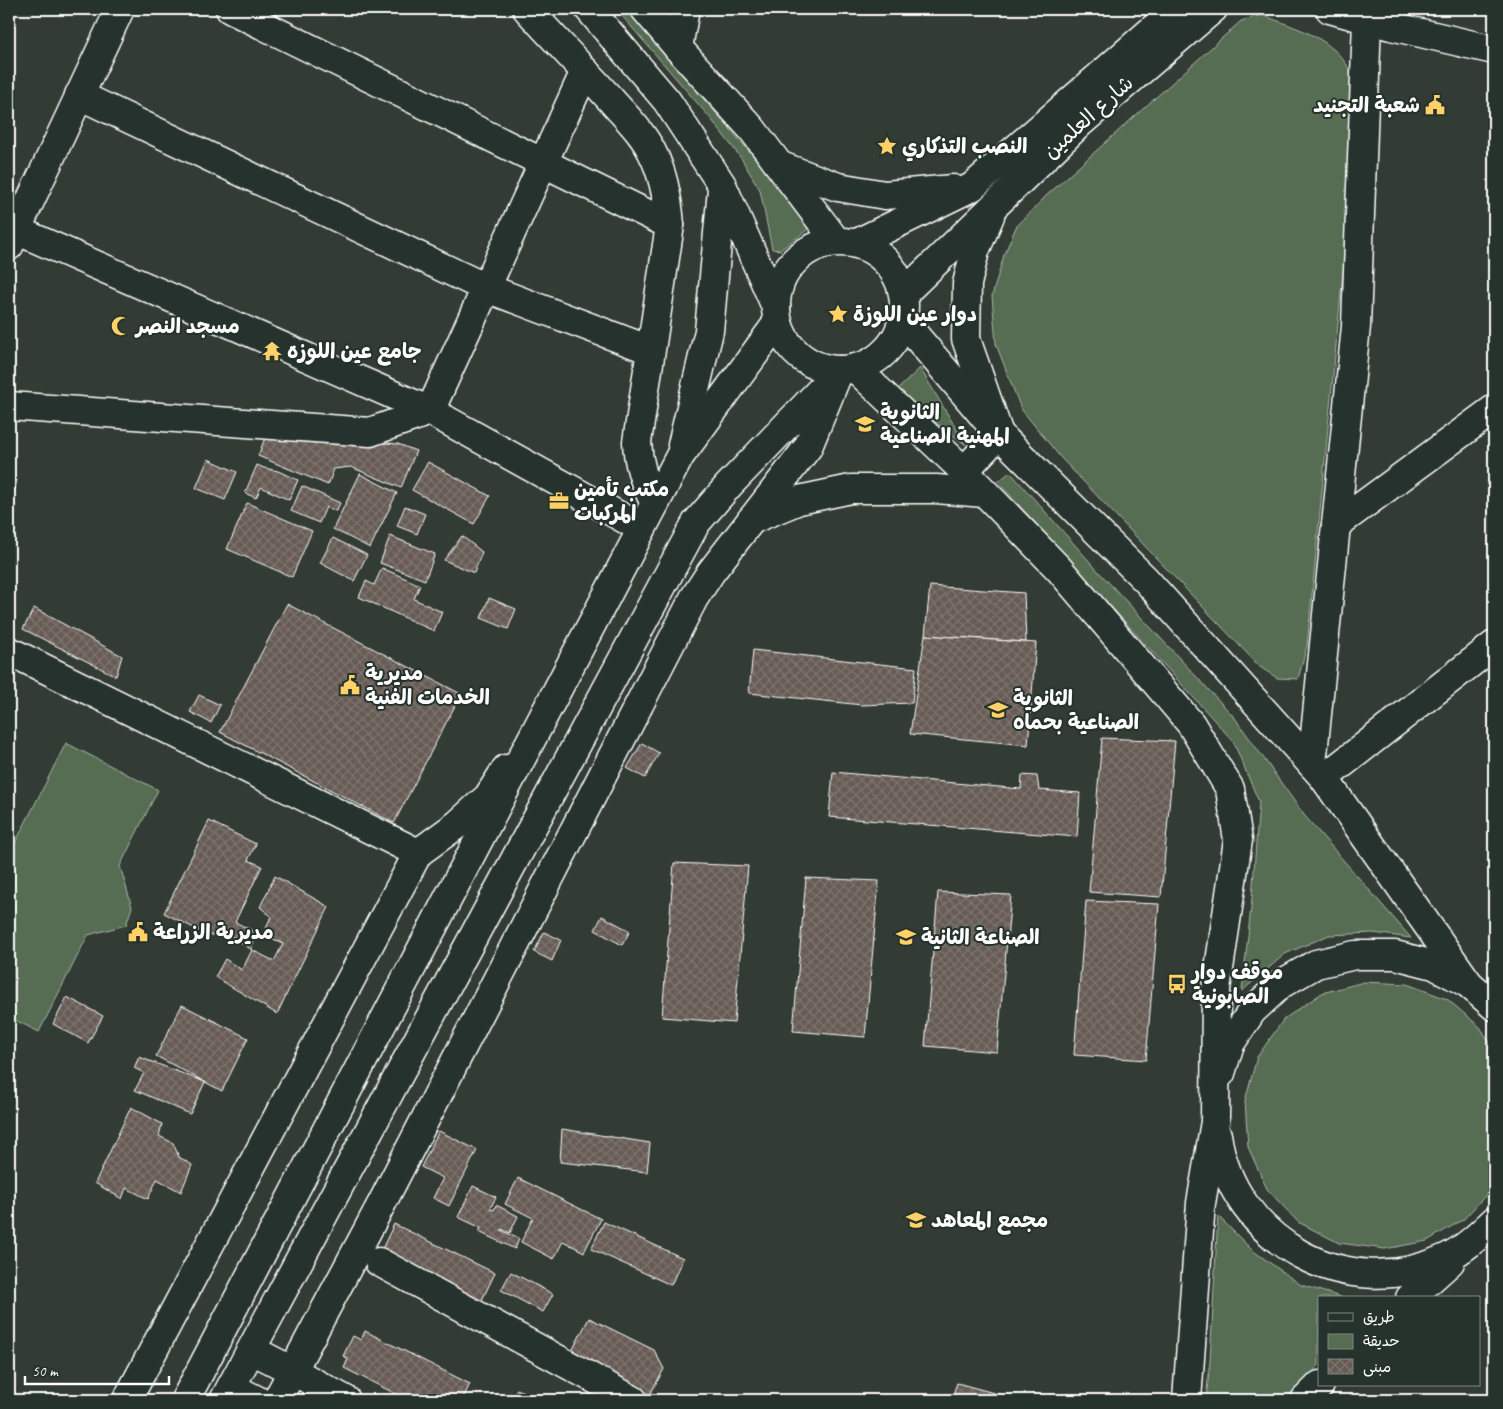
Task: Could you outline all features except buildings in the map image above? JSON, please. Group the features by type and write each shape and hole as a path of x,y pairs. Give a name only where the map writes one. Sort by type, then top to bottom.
{"main road":[{"path":"120,9 11,234 430,411 641,528"},
{"path":"230,9 670,225"},
{"path":"526,9 642,135 652,151 665,187 670,225 638,430 637,449 643,480 655,503"},
{"path":"185,1400 680,456 777,314 778,287 786,270 800,255 817,245 847,242 874,251 888,262 898,276 904,294 903,321 897,337 886,351 872,362 847,369 819,366 801,356 786,341 777,314 722,185 667,101 589,9"},
{"path":"645,9 752,129 780,166 847,242"},
{"path":"678,48 685,9"},
{"name":"شارع العلمين","path":"847,242 972,186 1176,9"},
{"name":"شارع العلمين","path":"904,294 1079,124 1212,9"},
{"path":"1330,9 1389,18 1494,50"},
{"path":"1318,771 1336,526 1389,18"},
{"path":"9,406 370,432 430,411 585,71"},
{"path":"79,95 486,288 650,350"},
{"path":"780,166 838,187 885,195 972,186"},
{"path":"680,456 709,331 722,185"},
{"path":"994,205 975,251 967,284 966,340 999,434"},
{"path":"903,321 999,434 1146,580 1318,771 1469,984"},
{"path":"847,369 964,471 1059,569 1191,724 1230,789 1238,840 1216,989 1215,1122 1220,1153 1231,1182 1247,1210 1268,1233 1294,1252 1323,1265 1353,1272 1385,1274 1416,1269 1446,1258 1473,1241"},
{"path":"277,1400 382,1203 694,598 711,572 808,447 847,369"},
{"path":"257,1400 228,1393 696,523 736,478 847,369"},
{"path":"1336,526 1494,409"},
{"path":"964,471 999,434"},
{"path":"751,520 799,500 851,489 936,489 985,493"},
{"path":"1318,771 1493,648"},
{"path":"9,651 418,854"},
{"path":"127,1400 418,854 458,824 488,797 550,704"},
{"path":"1187,1400 1201,1204 1215,1122 1218,1082 1230,1044 1252,1011 1281,984 1316,964 1355,955 1395,955 1434,965 1469,984 1494,1006"},
{"path":"1412,1296 1494,1221"},
{"path":"379,1262 634,1400"},
{"path":"252,1350 293,1370 346,1400"},
{"path":"1305,1400 1319,1386"}],"green space":[{"path":"616,9 626,9 812,221 811,227 780,250 772,249 760,190 741,158 711,119"},
{"path":"1262,15 1310,34 1331,47 1348,67 1360,96 1307,646 1298,679 1277,678 1260,667 1061,458 1021,409 996,344 992,296 1004,255 1016,227 1047,195 1241,21"},
{"path":"920,368 966,445 895,392"},
{"path":"1010,472 1098,571 1235,718 1304,815 1411,938 1373,933 1329,935 1285,954 1242,991 1252,898 1259,802 1233,741 998,482"},
{"path":"66,743 158,790 120,866 132,907 126,925 88,935 39,1032 9,1017 9,855"},
{"path":"1364,982 1407,984 1447,999 1480,1027 1494,1049 1493,1187 1464,1219 1427,1241 1385,1249 1339,1243 1298,1222 1267,1189 1248,1147 1245,1101 1257,1057 1284,1019 1322,993"},
{"path":"1218,1216 1252,1250 1301,1285 1337,1296 1318,1296 1318,1366 1288,1400 1206,1400"}],"place":[{"name":"شعبة التجنيد","path":"1435,105"},
{"name":"النصب التذكاري","path":"887,146"},
{"name":"دوار عين اللوزة","path":"838,314"},
{"name":"مسجد النصر","path":"121,326"},
{"name":"جامع عين اللوزه","path":"272,351"},
{"name":"الثانوية المهنية الصناعية","path":"865,424"},
{"name":"مكتب تأمين المركبات","path":"559,501"},
{"name":"مديرية الخدمات الفنية","path":"350,685"},
{"name":"الثانوية الصناعية بحماه","path":"998,710"},
{"name":"مديرية الزراعة","path":"138,932"},
{"name":"الصناعة الثانية","path":"906,937"},
{"name":"موقف دوار الصابونية","path":"1177,984"},
{"name":"مجمع المعاهد","path":"916,1220"}]}
